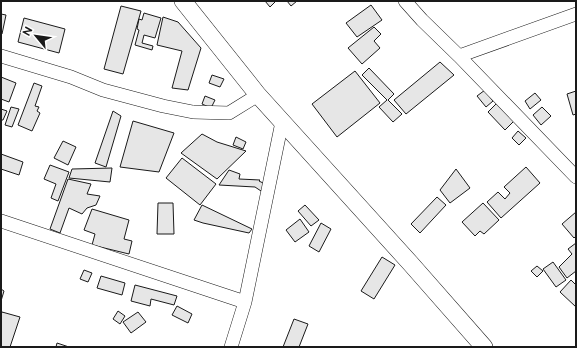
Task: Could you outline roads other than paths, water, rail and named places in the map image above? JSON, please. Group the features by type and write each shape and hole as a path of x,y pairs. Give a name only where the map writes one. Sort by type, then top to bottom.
{"street":[{"path":"183,1 258,95 484,347"},
{"path":"405,1 576,177"},
{"path":"459,56 576,14"},
{"path":"1,56 71,77 103,90 193,112 229,114 258,95"},
{"path":"231,347 245,302 282,122"},
{"path":"1,221 245,302"}]}
